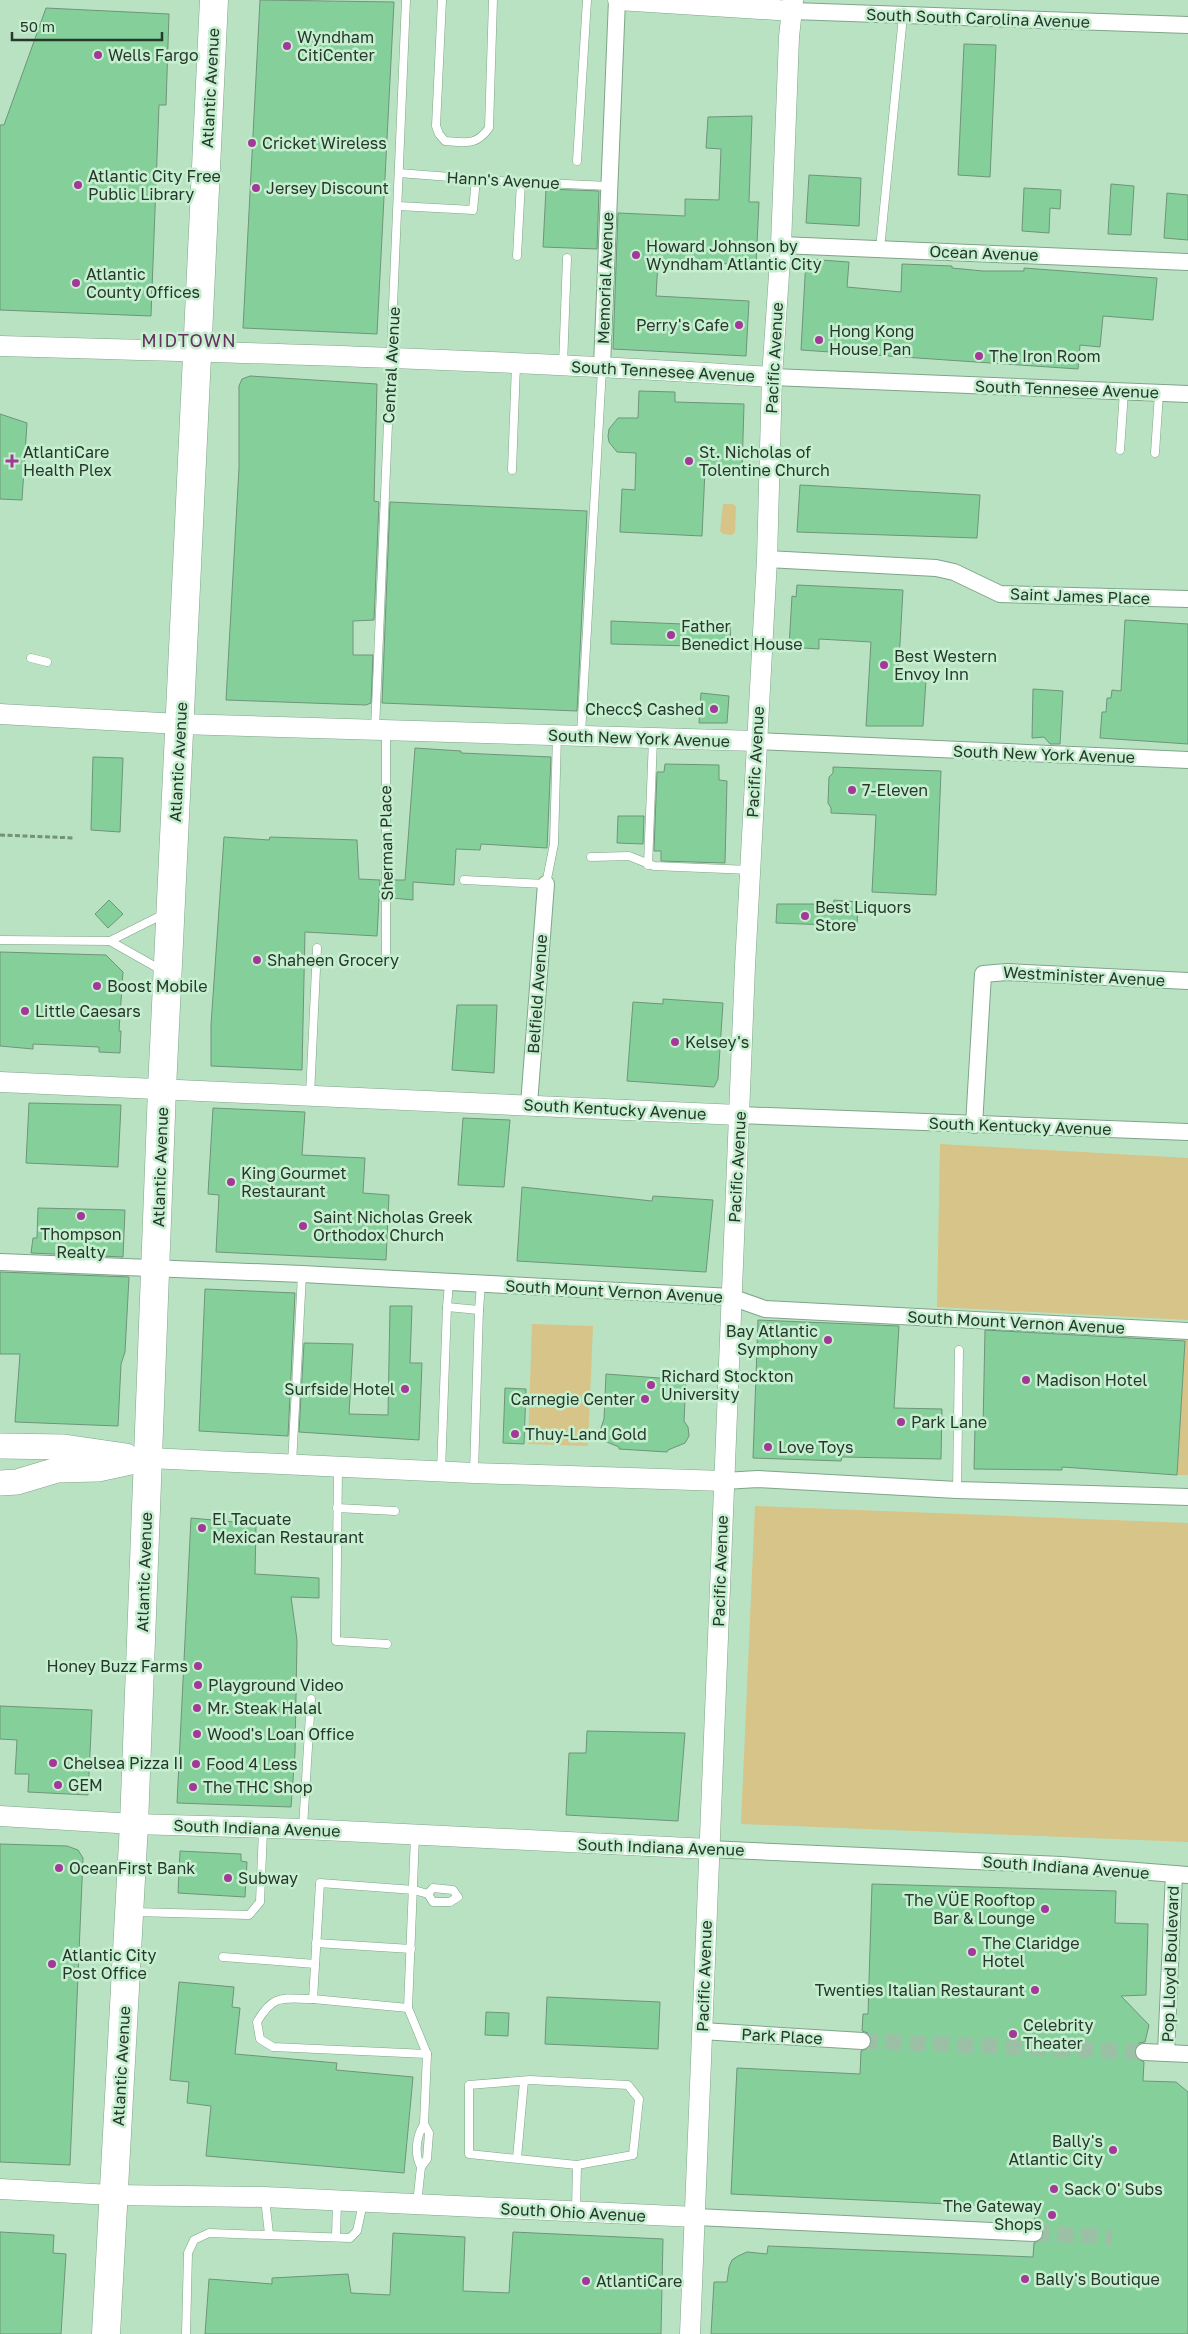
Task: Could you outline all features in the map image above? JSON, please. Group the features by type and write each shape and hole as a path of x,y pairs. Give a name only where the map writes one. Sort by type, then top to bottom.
{"highway":[{"name":"Atlantic Avenue","path":"106,2334 112,2194 130,1912 157,1269 162,1089 214,0"}],"main road":[{"path":"0,1446 64,1447 149,1458"},
{"path":"0,1484 17,1482 57,1470 98,1469 149,1458"}],"street":[{"name":"South South Carolina Avenue","path":"617,0 793,6 903,16 1188,25"},
{"name":"Memorial Avenue","path":"602,366 617,0"},
{"name":"Pacific Avenue","path":"690,2334 739,1116 756,741 767,559 772,377 781,245 789,37 793,6"},
{"name":"Ocean Avenue","path":"781,245 1188,262"},
{"name":"South Tennesee Avenue","path":"0,346 391,357 602,366 772,377 1188,394"},
{"name":"Saint James Place","path":"767,559 936,568 954,572 1000,594 1188,599"},
{"name":"South New York Avenue","path":"0,714 180,724 756,741 1188,760"},
{"name":"Belfield Avenue","path":"529,1104 546,884"},
{"name":"Westminister Avenue","path":"974,1125 983,974 1007,972 1188,981"},
{"name":"South Kentucky Avenue","path":"0,1082 310,1097 529,1104 739,1116 1188,1132"},
{"name":"South Mount Vernon Avenue","path":"0,1262 302,1274 731,1297 765,1309 1188,1330"},
{"path":"149,1458 441,1472 724,1481 758,1479 957,1490 1188,1497"},
{"name":"South Indiana Avenue","path":"0,1816 262,1830 303,1829 415,1836 1061,1865 1181,1875"},
{"name":"Pop Lloyd Boulevard","path":"1166,2053 1181,1875"},
{"name":"Park Place","path":"702,2032 862,2041"},
{"path":"1144,2052 1188,2054"},
{"name":"South Ohio Avenue","path":"0,2189 112,2194 264,2197 1034,2233"}],"lane":[{"name":"Central Avenue","path":"380,730 391,357 406,0"},
{"path":"442,0 436,126 444,141 473,143 482,137 489,128 493,0"},
{"path":"577,161 587,0"},
{"path":"880,249 903,16"},
{"name":"Hann's Avenue","path":"399,174 608,186"},
{"path":"398,206 473,210 476,179"},
{"path":"517,256 521,182"},
{"path":"563,365 567,258"},
{"path":"512,470 516,363"},
{"name":"Memorial Avenue","path":"581,736 602,366"},
{"path":"1120,450 1124,391"},
{"path":"1155,453 1160,392"},
{"path":"31,658 47,662"},
{"name":"Sherman Place","path":"380,730 386,957"},
{"path":"464,880 546,884 554,844 557,735"},
{"path":"648,865 653,738"},
{"path":"591,857 629,856 641,859 648,865 750,870"},
{"path":"0,940 110,941 171,910"},
{"path":"110,941 168,973"},
{"path":"310,1097 317,948"},
{"path":"292,1465 302,1274"},
{"path":"441,1472 449,1282"},
{"path":"474,1473 481,1284"},
{"path":"447,1307 479,1310"},
{"path":"957,1490 959,1350"},
{"path":"338,1466 336,1641 387,1644"},
{"path":"337,1508 396,1511"},
{"path":"303,1829 312,1699"},
{"path":"130,1912 249,1915 260,1902 262,1830"},
{"path":"415,1836 408,2008 427,2054 424,2124 418,2133 416,2158 421,2167 417,2204"},
{"path":"313,2000 320,1883 414,1890 428,1894"},
{"path":"316,1943 411,1949"},
{"path":"223,1957 315,1964"},
{"path":"408,2008 279,1998 266,2007 257,2022 260,2039 273,2047 427,2054"},
{"path":"517,2158 524,2081"},
{"path":"524,2081 628,2085 639,2099 633,2155 577,2165 517,2158 469,2154 469,2085 524,2081"},
{"path":"576,2212 577,2165"},
{"path":"264,2197 268,2234"},
{"path":"336,2238 337,2201"},
{"path":"186,2334 188,2253 194,2240 209,2233 336,2238 354,2236 361,2218 363,2202"}],"path":[{"path":"0,835 75,838"}],"shaded area":[{"path":"723,504 733,504 736,507 735,532 732,535 723,534 720,531"},
{"path":"940,1144 1188,1158 1188,1320 937,1307"},
{"path":"532,1324 593,1326 588,1446 528,1444"},
{"path":"1185,1339 1188,1339 1188,1475 1177,1475"},
{"path":"755,1506 1188,1523 1188,1842 741,1824"}],"building":[{"path":"260,0 394,2 377,334 243,328"},
{"path":"46,8 169,14 166,105 159,105 151,316 0,310 0,125 4,125"},
{"path":"964,44 996,45 990,177 958,175"},
{"path":"752,116 749,202 759,202 756,265 658,261 656,296 749,301 746,356 613,349 618,213 685,216 685,199 719,200 721,149 706,148 708,117"},
{"path":"809,175 861,178 859,226 806,223"},
{"path":"1111,184 1134,186 1131,235 1108,234"},
{"path":"1024,188 1061,190 1060,209 1050,208 1049,233 1022,231"},
{"path":"546,189 599,191 597,249 543,247"},
{"path":"1167,193 1188,195 1188,240 1164,238"},
{"path":"806,259 849,262 847,287 901,292 902,264 952,266 952,268 983,271 1024,271 1024,268 1157,278 1153,320 1103,316 1100,347 1080,345 1078,369 801,350"},
{"path":"250,376 377,384 374,501 379,502 374,620 353,621 353,655 373,655 371,703 366,705 226,700 239,468 239,386 242,379"},
{"name":"St. Nicholas of Tolentine Church","path":"639,391 675,392 675,402 744,404 742,471 705,470 702,536 620,532 622,489 635,490 636,453 617,452 609,442 608,436 609,429 618,418 638,418"},
{"name":"AtlantiCare Health Plex","path":"0,414 27,423 22,500 0,499"},
{"path":"800,485 980,495 977,538 797,532"},
{"path":"390,502 587,511 577,711 382,703"},
{"name":"Best Western Envoy Inn","path":"797,585 903,590 898,678 926,680 923,726 866,726 871,642 819,639 819,649 789,647 792,596 796,597"},
{"path":"1125,620 1188,624 1188,744 1100,738 1102,712 1106,712 1107,698 1111,698 1112,690 1121,691"},
{"name":"Father Benedict House","path":"611,621 730,626 731,647 611,644"},
{"path":"1033,689 1063,691 1060,744 1050,744 1044,737 1032,738"},
{"name":"Checc$ Cashed","path":"701,693 729,696 727,723 699,723"},
{"path":"415,748 461,751 461,753 551,757 547,848 481,844 480,850 456,849 454,885 413,882 413,900 392,898 392,880 405,880"},
{"path":"93,757 123,758 120,832 91,830"},
{"path":"665,764 719,765 719,780 727,781 725,863 661,861 661,851 654,851 657,772 664,772"},
{"path":"833,767 941,771 936,895 872,892 876,815 831,813 828,803 829,777 833,773"},
{"path":"618,816 644,816 643,844 617,843"},
{"path":"224,837 269,840 270,837 357,840 359,879 380,880 377,936 305,932 302,1070 211,1066 211,1025"},
{"path":"109,900 123,914 108,928 95,914"},
{"name":"Best Liquors Store","path":"834,900 858,902 857,926 776,923 777,904 833,904"},
{"path":"0,952 106,955 123,972 119,1031 121,1031 120,1053 99,1052 99,1047 33,1044 33,1049 0,1046"},
{"name":"Kelsey's","path":"663,999 723,1003 718,1079 714,1087 627,1081 633,1002 663,1004"},
{"path":"457,1005 497,1005 494,1073 452,1070"},
{"path":"29,1103 121,1105 118,1167 26,1163"},
{"path":"213,1108 305,1112 302,1155 365,1158 363,1193 389,1195 386,1260 216,1252 219,1195 208,1194"},
{"path":"463,1118 510,1120 504,1187 458,1185"},
{"path":"522,1187 652,1201 653,1196 713,1200 706,1272 517,1261"},
{"path":"38,1208 125,1210 123,1257 31,1253 33,1238 37,1238"},
{"path":"0,1272 129,1277 125,1352 121,1364 118,1426 15,1422 20,1354 0,1354"},
{"path":"205,1289 295,1293 288,1436 199,1431"},
{"path":"390,1306 412,1306 410,1363 422,1363 419,1440 299,1432 304,1343 353,1344 349,1414 388,1415"},
{"path":"758,1320 899,1326 894,1408 942,1409 941,1459 842,1457 841,1461 753,1458"},
{"path":"985,1330 1185,1341 1177,1475 1062,1467 1062,1470 974,1469 975,1427 983,1427"},
{"name":"Carnegie Center","path":"606,1374 686,1380 684,1421 688,1427 689,1436 685,1443 667,1452 619,1449 619,1447 602,1440 599,1434 604,1419"},
{"path":"505,1388 526,1389 524,1444 503,1443"},
{"path":"191,1518 256,1524 255,1574 319,1578 319,1598 291,1597 297,1640 295,1753 291,1807 177,1803"},
{"path":"0,1706 92,1710 88,1795 28,1792 29,1774 15,1774 17,1740 0,1739"},
{"path":"587,1731 685,1733 678,1821 566,1815 569,1753 586,1753"},
{"path":"0,1844 67,1846 78,1850 83,1858 70,2165 0,2162"},
{"path":"180,1851 241,1854 241,1861 247,1862 245,1897 178,1893"},
{"path":"872,1884 1116,1891 1115,1923 1148,1924 1146,1995 1121,1996 1149,2025 1145,2042 1139,2043 1134,2051 1135,2057 1144,2062 1143,2081 1176,2082 1188,2092 1188,2334 711,2334 714,2282 727,2282 732,2260 747,2252 767,2254 768,2246 1033,2257 1034,2243 1043,2238 1043,2228 1034,2223 1035,2208 731,2194 737,2068 860,2074 861,2051 870,2047 872,2041 868,2033 862,2031 863,2014 868,2014"},
{"path":"179,1982 234,1987 232,2007 240,2008 235,2054 337,2063 336,2070 413,2077 404,2173 206,2156 211,2106 187,2103 189,2082 170,2080"},
{"path":"547,1997 660,2002 658,2049 545,2044"},
{"path":"486,2012 509,2013 508,2036 485,2035"},
{"path":"0,2232 54,2235 53,2253 66,2254 61,2334 0,2334"},
{"name":"AtlantiCare","path":"513,2232 663,2239 661,2334 205,2334 209,2279 272,2284 272,2278 348,2274 351,2293 390,2295 393,2233 465,2237 463,2291 509,2293"}],"tunnel":[{"path":"862,2041 1144,2052"},
{"path":"1034,2233 1112,2237"}],"place":[{"name":"Wyndham CitiCenter","path":"287,46"},
{"name":"Wells Fargo","path":"98,55"},
{"name":"Cricket Wireless","path":"252,143"},
{"name":"Atlantic City Free Public Library","path":"78,185"},
{"name":"Jersey Discount","path":"256,188"},
{"name":"Howard Johnson by Wyndham Atlantic City","path":"636,255"},
{"name":"Atlantic County Offices","path":"76,283"},
{"name":"Perry's Cafe","path":"739,325"},
{"name":"Hong Kong House Pan","path":"819,340"},
{"name":"The Iron Room","path":"979,356"},
{"name":"AtlantiCare Health Plex","path":"12,461"},
{"name":"St. Nicholas of Tolentine Church","path":"689,461"},
{"name":"Father Benedict House","path":"671,635"},
{"name":"Best Western Envoy Inn","path":"884,665"},
{"name":"Checc$ Cashed","path":"714,709"},
{"name":"7-Eleven","path":"852,790"},
{"name":"Best Liquors Store","path":"805,916"},
{"name":"Shaheen Grocery","path":"257,960"},
{"name":"Boost Mobile","path":"97,986"},
{"name":"Little Caesars","path":"25,1011"},
{"name":"Kelsey's","path":"675,1042"},
{"name":"King Gourmet Restaurant","path":"231,1182"},
{"name":"Thompson Realty","path":"81,1216"},
{"name":"Saint Nicholas Greek Orthodox Church","path":"303,1226"},
{"name":"Bay Atlantic Symphony","path":"828,1340"},
{"name":"Madison Hotel","path":"1026,1380"},
{"name":"Richard Stockton University","path":"651,1385"},
{"name":"Surfside Hotel","path":"405,1389"},
{"name":"Carnegie Center","path":"645,1399"},
{"name":"Park Lane","path":"901,1422"},
{"name":"Thuy-Land Gold","path":"515,1434"},
{"name":"Love Toys","path":"768,1447"},
{"name":"El Tacuate Mexican Restaurant","path":"202,1528"},
{"name":"Honey Buzz Farms","path":"198,1666"},
{"name":"Playground Video","path":"198,1685"},
{"name":"Mr. Steak Halal","path":"197,1708"},
{"name":"Wood's Loan Office","path":"197,1734"},
{"name":"Chelsea Pizza II","path":"53,1763"},
{"name":"Food 4 Less","path":"196,1764"},
{"name":"GEM","path":"58,1785"},
{"name":"The THC Shop","path":"193,1787"},
{"name":"OceanFirst Bank","path":"59,1868"},
{"name":"Subway","path":"228,1878"},
{"name":"The VÜE Rooftop Bar & Lounge","path":"1045,1909"},
{"name":"The Claridge Hotel","path":"972,1952"},
{"name":"Atlantic City Post Office","path":"52,1964"},
{"name":"Twenties Italian Restaurant","path":"1035,1990"},
{"name":"Celebrity Theater","path":"1013,2034"},
{"name":"Bally's Atlantic City","path":"1113,2150"},
{"name":"Sack O' Subs","path":"1054,2189"},
{"name":"The Gateway Shops","path":"1052,2215"},
{"name":"Bally's Boutique","path":"1025,2279"},
{"name":"AtlantiCare","path":"586,2281"}],"district":[{"name":"MIDTOWN","path":"189,341"}]}
